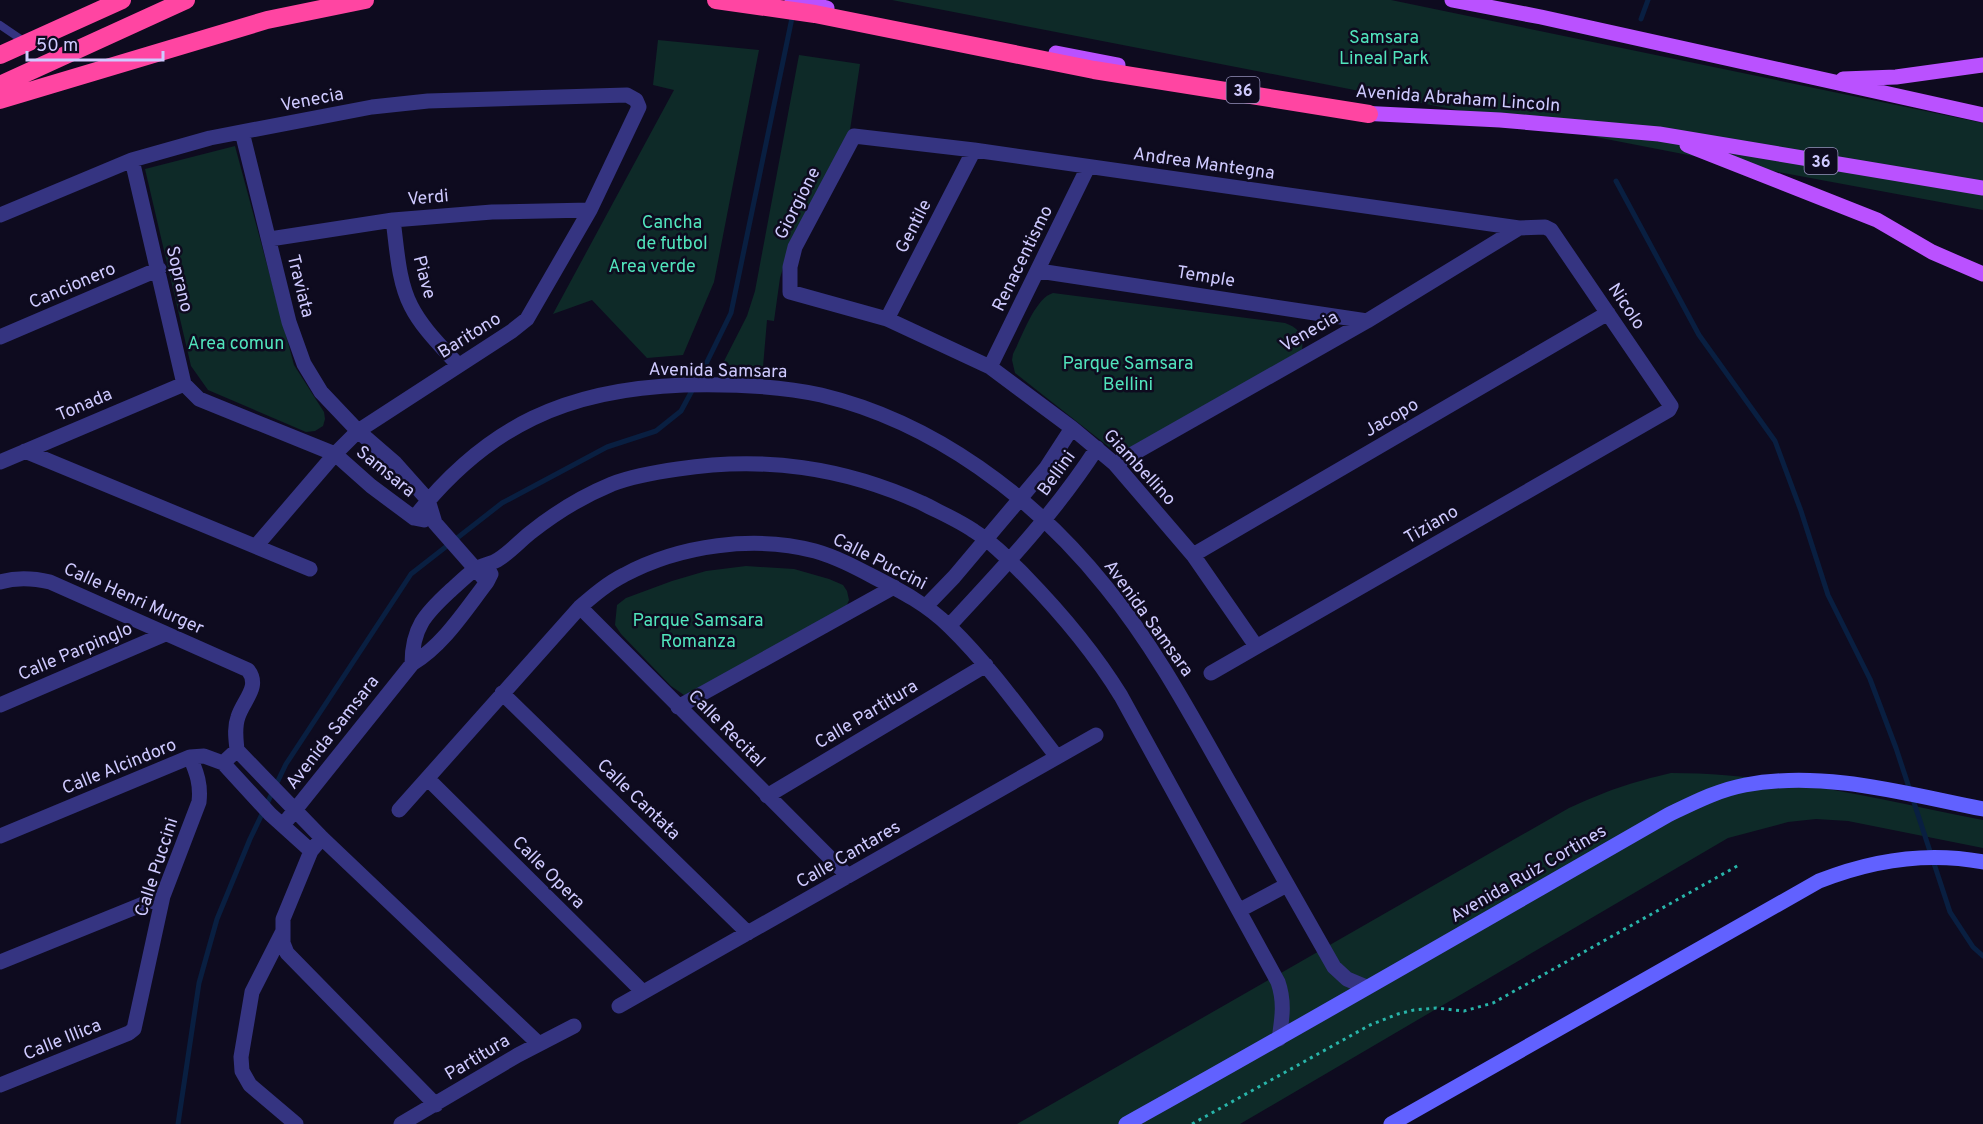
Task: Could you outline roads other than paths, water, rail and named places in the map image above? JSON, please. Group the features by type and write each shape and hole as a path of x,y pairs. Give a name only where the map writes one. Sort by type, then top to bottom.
{"highway":[{"path":"0,55 122,0"},
{"path":"0,85 186,0"},
{"path":"0,100 267,20 365,0"},
{"path":"716,0 784,4 1094,70 1369,114"}],"main road":[{"path":"1452,0 1541,17 1983,115"},
{"name":"Avenida Abraham Lincoln","path":"784,4 831,9 1369,114 1500,120 1659,134 1983,188"},
{"path":"1822,80 1896,76 1983,65"},
{"path":"1659,134 1877,220 1932,252 1983,274"},
{"name":"Avenida Ruiz Cortines","path":"1126,1124 1668,816 1706,797 1744,785 1779,780 1808,780 1858,784 1983,809"},
{"path":"1391,1124 1819,881 1849,869 1881,862 1922,857 1978,861"}],"street":[{"name":"Venecia","path":"0,215 132,160 210,138 372,107 428,101 627,95 636,99 639,107"},
{"name":"Baritono","path":"256,546 335,454 358,431 527,319 590,210 639,107"},
{"name":"Traviata","path":"242,132 290,322 304,364 321,392 358,431"},
{"name":"Andrea Mantegna","path":"857,136 974,150 1519,228 1545,227"},
{"name":"Giorgione","path":"791,293 790,267 795,247 854,137 857,136"},
{"name":"Gentile","path":"887,319 974,150"},
{"name":"Soprano","path":"132,160 184,384"},
{"name":"Renacentismo","path":"990,367 1089,167"},
{"name":"Verdi","path":"270,239 393,220 492,212 590,210"},
{"name":"Piave","path":"393,220 404,285 412,307 419,319 458,365"},
{"name":"Nicolo","path":"1545,227 1551,230 1608,313 1671,406 1669,410"},
{"name":"Venecia","path":"1115,464 1367,321 1519,228"},
{"name":"Cancionero","path":"0,337 159,269"},
{"name":"Temple","path":"1039,271 1367,321"},
{"name":"Giambellino","path":"791,293 887,319 990,367 1072,428 1115,464 1192,555 1256,646"},
{"name":"Jacopo","path":"1192,555 1608,313"},
{"name":"Tonada","path":"0,462 184,384"},
{"path":"184,384 199,399 335,454"},
{"name":"Avenida Samsara","path":"414,518 445,481 485,447 529,420 577,400 628,389 690,385 759,387 797,391 822,395 901,423 968,460 1020,497 1045,520 1106,587 1170,677 1334,967 1347,979 1366,987"},
{"name":"Tiziano","path":"1211,673 1669,410"},
{"name":"Bellini","path":"926,606 950,582 1050,463 1072,428"},
{"name":"Samsara","path":"358,431 394,463 428,500"},
{"name":"Bellini","path":"950,626 1045,520 1097,448"},
{"path":"25,451 310,568"},
{"name":"Samsara","path":"335,454 371,486 414,518"},
{"name":"Avenida Samsara","path":"283,825 412,663 424,656 446,636 487,582 498,561 557,513 613,484 666,471 731,464 789,465 809,468 900,494 942,513 986,539 1060,614 1102,665 1240,910 1281,992 1284,1012 1279,1039"},
{"path":"428,500 435,524 487,582"},
{"path":"414,518 435,524"},
{"name":"Calle Puccini","path":"399,810 580,607 604,587 634,570 688,551 720,546 761,544 805,549 839,560 894,587 926,606 950,626 986,665 1058,757"},
{"name":"Avenida Samsara","path":"412,663 414,641 422,619 432,607 475,569 498,561"},
{"name":"Calle Henri Murger","path":"0,582 21,578 50,582 248,670 254,684 237,722 237,750"},
{"path":"678,707 894,587"},
{"name":"Calle Recital","path":"580,607 848,876"},
{"name":"Calle Parpinglo","path":"0,705 165,634"},
{"name":"Calle Partitura","path":"766,796 986,665"},
{"name":"Calle Cantata","path":"502,693 748,933"},
{"name":"Calle Cantares","path":"619,1006 1096,735"},
{"path":"311,851 270,814 223,763 237,750 322,838 539,1044"},
{"name":"Calle Alcindoro","path":"0,836 189,757 204,756 223,763"},
{"name":"Calle Puccini","path":"135,1026 163,896 199,801 198,775 189,757"},
{"name":"Calle Opera","path":"428,779 643,992"},
{"path":"322,838 311,851 283,919 283,943 287,953 435,1105"},
{"path":"1240,910 1287,885"},
{"path":"0,962 163,896"},
{"path":"282,933 252,992 241,1058 242,1071 250,1085 296,1124"},
{"name":"Calle Illica","path":"0,1085 129,1033 135,1026"},
{"name":"Partitura","path":"401,1124 574,1026"}],"lane":[{"path":"0,25 26,43"}],"waterway":[{"path":"1641,19 1648,0"},
{"path":"178,1124 199,983 217,919 250,839 286,764 411,574 502,503 607,447 656,431 681,411 731,313 793,13"},
{"path":"1616,181 1699,335 1775,441 1801,511 1828,595 1870,679 1896,748 1950,912 1973,947 1983,956"}],"park label":[{"name":"Samsara Lineal Park","path":"1384,47"},
{"name":"Cancha de futbol","path":"672,232"},
{"name":"Area verde","path":"652,266"},
{"name":"Area comun","path":"236,343"},
{"name":"Parque Samsara Bellini","path":"1128,373"},
{"name":"Parque Samsara Romanza","path":"698,630"}]}
